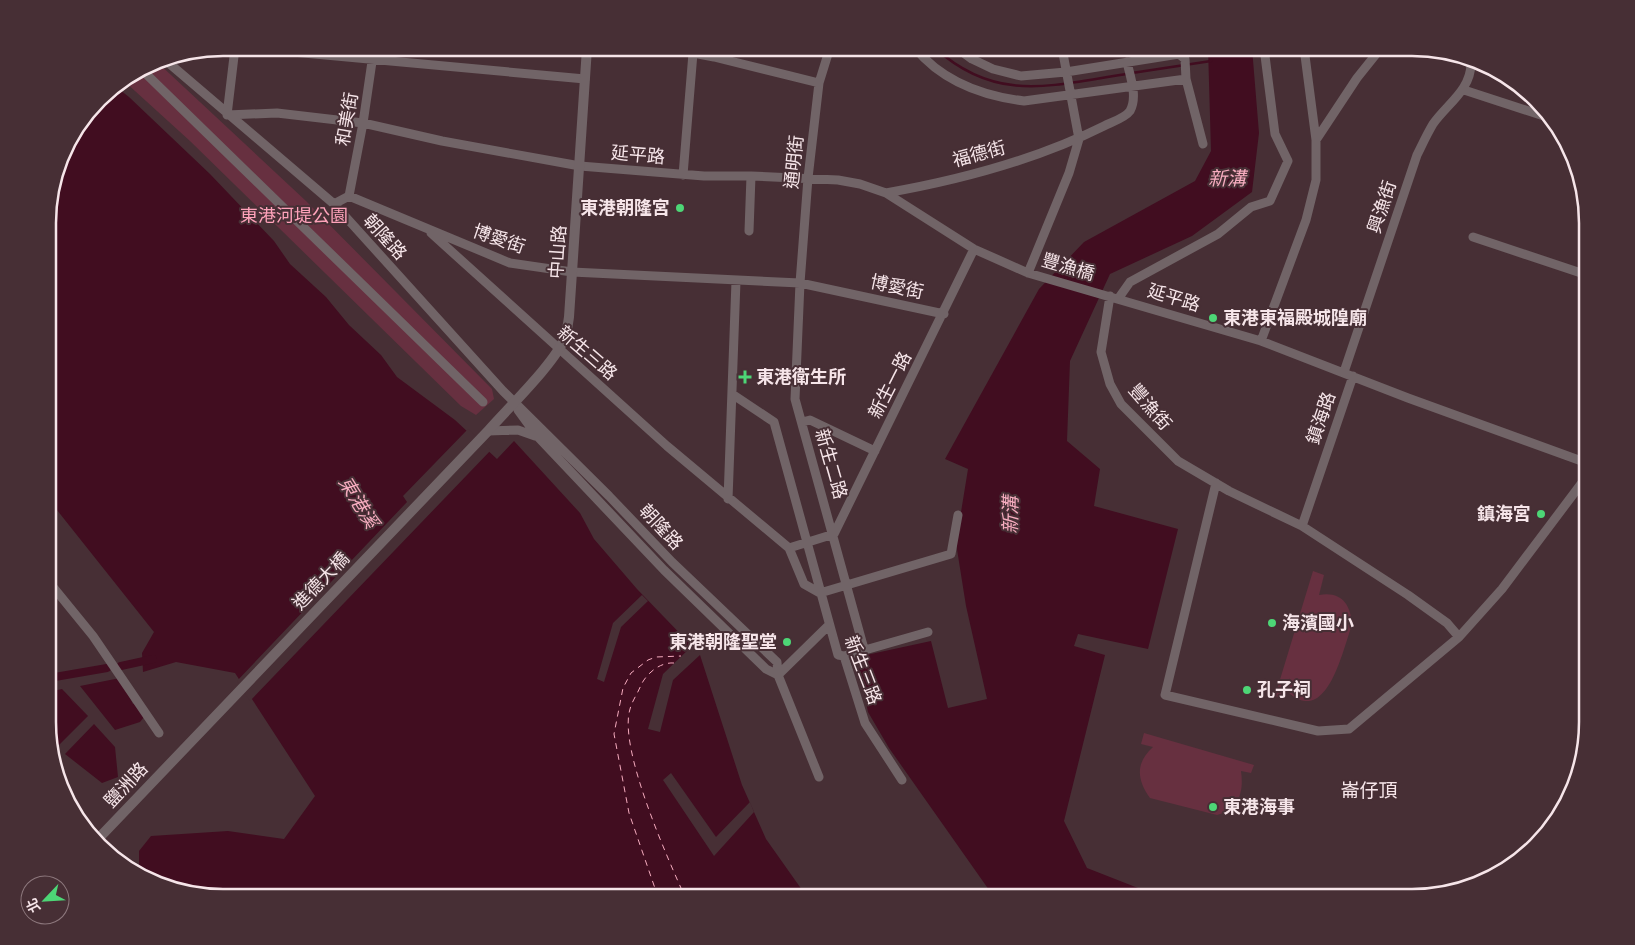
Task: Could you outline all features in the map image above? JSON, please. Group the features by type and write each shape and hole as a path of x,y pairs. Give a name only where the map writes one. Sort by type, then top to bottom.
{"street":[{"name":"通明街","path":"800,283 808,178 819,83 827,56"},
{"path":"925,56 944,73 964,85 998,98 1024,101 1071,93 1133,86 1187,76"},
{"path":"968,56 1015,75 1067,74 1165,56"},
{"path":"1028,273 1069,172 1078,139 1064,56"},
{"path":"1182,56 1185,59 1187,76 1203,144"},
{"path":"1114,298 1130,282 1218,234 1251,208 1270,201 1288,161 1275,134 1265,56"},
{"path":"1261,341 1306,220 1316,180 1316,140 1305,56"},
{"path":"1316,140 1357,78 1375,56"},
{"path":"227,115 234,57"},
{"path":"349,57 584,79"},
{"name":"中山路","path":"488,431 549,362 565,338 569,317 586,57"},
{"path":"683,175 693,57"},
{"path":"730,57 819,83"},
{"name":"和美街","path":"349,196 373,59"},
{"path":"1127,62 1133,86"},
{"path":"170,65 227,115 334,204 349,196"},
{"name":"興漁街","path":"1349,374 1417,155 1432,125 1464,90 1471,67"},
{"path":"147,75 483,402"},
{"name":"福德街","path":"886,193 1010,163 1078,139 1129,112 1132,106 1133,86"},
{"path":"1464,90 1538,114"},
{"name":"延平路","path":"227,115 277,113 363,123 442,142 580,166 683,175 808,178 856,183 886,193 974,249 1028,273"},
{"path":"749,231 751,176"},
{"name":"博愛街","path":"349,196 510,263 572,272 800,283 944,314"},
{"name":"朝隆路","path":"334,204 513,402 609,496 672,562 777,662 778,675 819,777"},
{"name":"新生三路","path":"427,230 728,499 788,548 804,584 820,593"},
{"path":"1473,237 1578,272"},
{"name":"新生一路","path":"834,534 944,314 974,249"},
{"name":"豐漁橋","path":"1028,273 1099,293"},
{"path":"728,499 736,280"},
{"name":"新生二路","path":"800,283 795,399 834,534 864,649"},
{"name":"延平路","path":"1099,293 1261,341 1349,374"},
{"name":"豐漁街","path":"1114,298 1101,352 1110,384 1121,404 1178,461 1216,483 1302,526"},
{"name":"鎮海路","path":"1302,526 1349,374 1408,398 1578,461"},
{"name":"新生三路","path":"732,394 774,422 838,655 844,656 865,722 902,780"},
{"name":"朝隆路","path":"513,402 524,422 682,588 766,669 778,675"},
{"path":"802,422 810,420 875,450"},
{"path":"488,431 518,430 537,436"},
{"name":"進德大橋","path":"178,753 488,431"},
{"path":"1216,483 1166,695 1318,731 1349,729 1459,637 1502,588 1578,490"},
{"path":"820,593 951,554 958,516"},
{"path":"1302,526 1448,623 1459,637"},
{"path":"788,548 834,534"},
{"path":"56,591 93,636 159,733"},
{"path":"778,675 829,625"},
{"path":"844,656 928,632"},
{"name":"鹽洲路","path":"101,836 178,753"}],"green space":[{"name":"東港河堤公園","path":"163,67 306,201 492,389 494,399 476,415 461,406 190,141 129,85"},
{"path":"1313,571 1324,575 1319,595 1327,594 1339,597 1350,611 1352,625 1336,672 1323,693 1314,699 1305,701 1294,697 1286,689 1283,699 1275,696"},
{"path":"1144,733 1254,765 1251,773 1241,771 1241,793 1235,804 1230,809 1217,815 1150,798 1140,778 1143,759 1153,747 1141,744"}],"water":[{"name":"新溝","path":"1208,56 1253,56 1259,133 1252,192 1192,236 1110,274 1070,361 1067,441 1100,469 1094,506 1178,529 1148,649 1078,634 1074,646 1105,655 1064,821 1087,868 1139,888 988,888 889,748 868,712 857,657 931,641 948,708 987,699 966,606 956,543 968,469 945,459 1039,289 1084,242 1195,181 1211,151"},
{"name":"東港溪","path":"121,91 210,174 274,241 290,264 326,297 349,325 381,355 397,377 455,420 497,459 514,441 580,513 594,539 637,589 692,646 663,674 648,729 660,732 673,680 700,655 742,785 766,839 801,889 223,889 180,883 159,876 139,866 139,851 151,836 228,831 284,839 315,796 235,673 176,662 143,672 142,653 154,632 56,509 56,223 58,201 65,169 84,130 98,113"},
{"path":"120,678 133,704 137,702 144,717 140,722 115,730 80,686"},
{"path":"62,689 88,716 58,746 56,722 56,690"},
{"path":"94,724 115,747 118,777 102,783 65,754"}],"pier":[{"path":"468,429 491,450 250,701 237,681 407,502 403,496"},
{"path":"642,595 648,601 621,627 604,682 597,679 613,623"},
{"path":"671,773 716,837 750,802 754,812 714,856 663,780"}],"waterway":[{"path":"946,56 958,66 981,77 1003,84 1026,86 1050,85 1127,74"},
{"path":"1132,73 1211,61"},
{"path":"121,666 153,659"},
{"path":"56,677 107,668"}],"ferry route":[{"path":"655,889 629,813 614,734 623,688 631,673 648,660 656,657 681,656"},
{"path":"674,663 659,666 644,681 631,706 628,727 638,776 657,831 681,889"}],"place":[{"name":"東港朝隆宮","path":"680,208"},
{"name":"東港東福殿城隍廟","path":"1213,318"},
{"name":"東港衛生所","path":"745,377"},
{"name":"鎮海宮","path":"1541,514"},
{"name":"海濱國小","path":"1272,623"},
{"name":"東港朝隆聖堂","path":"787,642"},
{"name":"孔子祠","path":"1247,690"},
{"name":"東港海事","path":"1213,807"}],"district":[{"name":"崙仔頂","path":"1369,790"}]}
